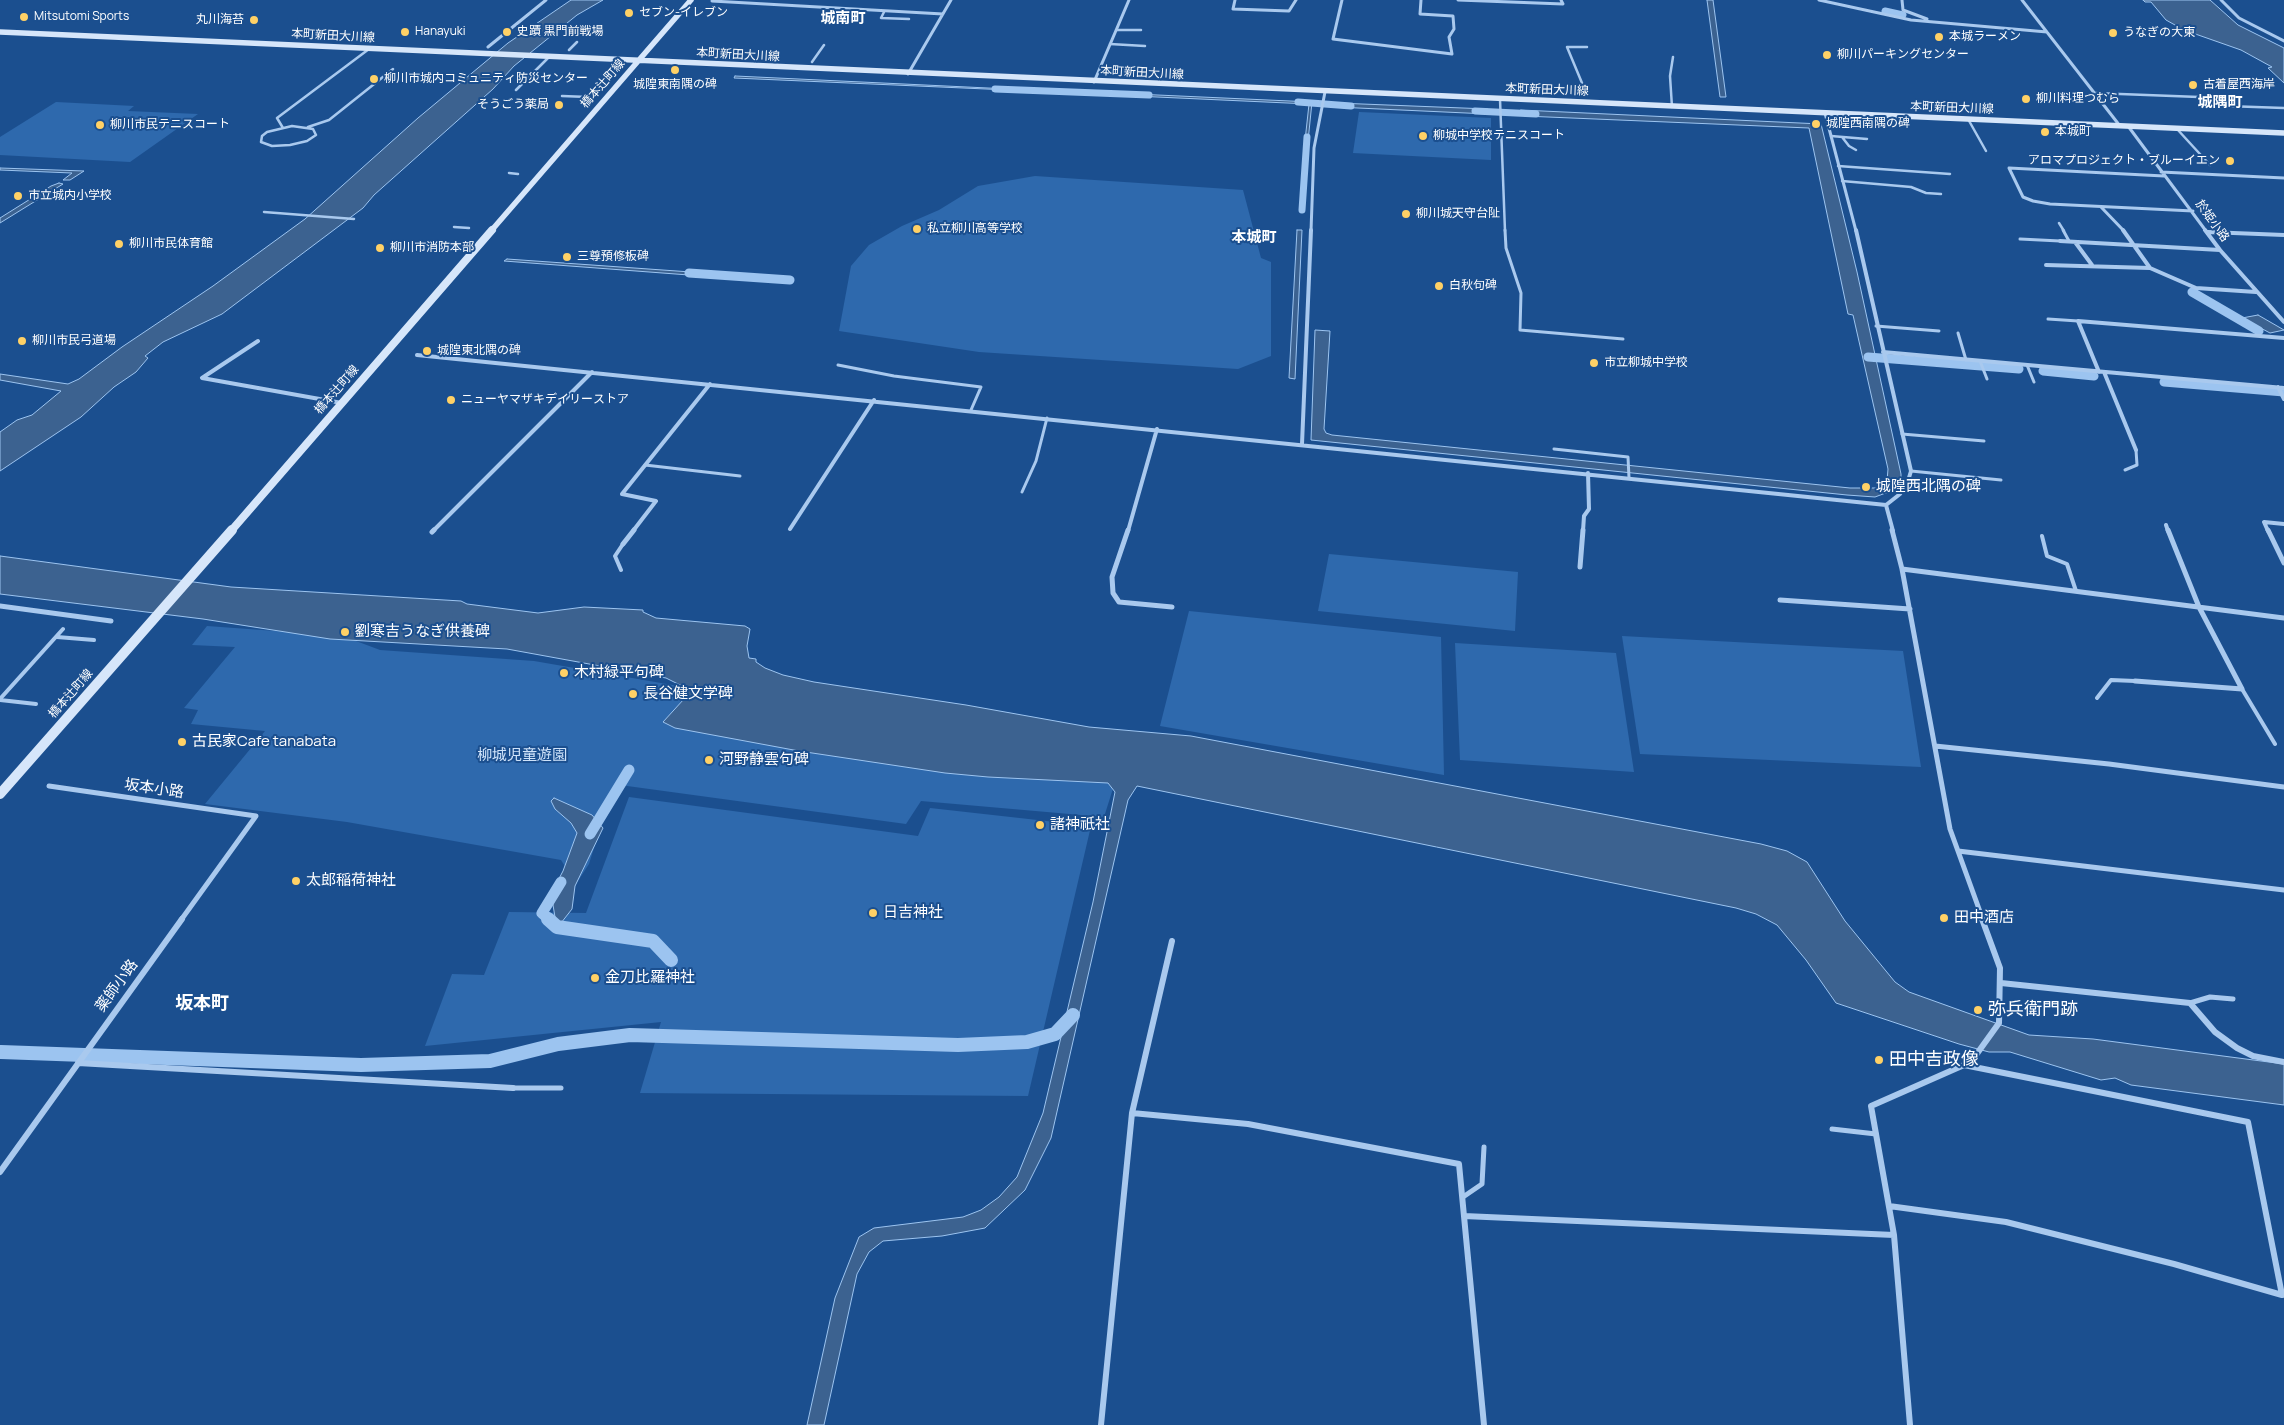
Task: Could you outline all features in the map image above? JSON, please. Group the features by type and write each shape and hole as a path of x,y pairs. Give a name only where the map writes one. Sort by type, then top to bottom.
{"main road":[{"name":"橋本辻町線","path":"0,794 5,782 189,580 691,0"},
{"name":"本町新田大川線","path":"0,32 908,74 2284,133"}],"street":[{"path":"488,47 546,0"},
{"path":"908,74 951,0"},
{"path":"1094,82 1128,0"},
{"path":"1235,0 1233,9 1289,11 1296,0"},
{"path":"1342,0 1333,39 1452,54 1450,38 1454,29 1453,16 1420,14 1421,0"},
{"path":"1458,0 1563,4 1561,0"},
{"path":"1819,0 1911,20 2047,32"},
{"path":"1902,0 1903,10 1934,22"},
{"path":"2022,0 2120,126"},
{"path":"2221,0 2239,18 2284,42"},
{"path":"712,2 943,14"},
{"path":"1302,444 1314,148 1324,92"},
{"path":"417,355 1588,474 1629,475 1886,505 1900,494 1908,481 1911,471 1876,326 1861,251 1825,113"},
{"name":"於姫小路","path":"2128,126 2164,176 2193,211 2220,250 2284,322"},
{"path":"2164,176 2009,168 2023,197 2050,204 2193,211"},
{"path":"2161,172 2284,178"},
{"path":"2100,207 2128,236 2150,268"},
{"path":"2208,232 2284,235"},
{"path":"2060,241 2220,250"},
{"path":"2075,242 2092,265"},
{"path":"2046,265 2150,268 2196,288 2256,292"},
{"path":"2277,314 2284,314"},
{"path":"2136,450 2078,321 2284,338"},
{"path":"258,341 202,378 342,403"},
{"path":"1883,354 2280,388 2283,397"},
{"path":"432,532 592,372"},
{"path":"623,544 656,501 622,494 710,384"},
{"path":"790,529 874,400"},
{"path":"1157,429 1121,554 1112,577 1113,593 1119,602 1172,608"},
{"path":"1580,567 1584,516 1589,510 1588,474"},
{"path":"1886,505 1902,568 1950,829 2000,968 2001,983 1999,1023 1976,1055 1964,1065 1871,1106 1894,1235 1910,1425"},
{"path":"2284,524 2264,522 2284,563"},
{"path":"2166,525 2199,607 2242,689"},
{"path":"1902,568 2284,618"},
{"path":"1780,600 1910,609"},
{"path":"0,606 111,621"},
{"path":"2135,681 2242,689"},
{"path":"1935,746 2109,764 2284,787"},
{"name":"坂本小路","path":"49,786 256,816"},
{"name":"薬師小路","path":"0,1172 256,816"},
{"path":"1958,851 2284,890"},
{"path":"1101,1425 1132,1113 1172,941"},
{"path":"2001,983 2190,1004 2215,1032 2237,1048 2253,1056 2284,1062"},
{"path":"79,1061 513,1088"},
{"path":"1889,1206 2006,1222 2174,1264 2282,1295 2248,1122 1964,1065"},
{"path":"1132,1113 1248,1124 1459,1164 1484,1425"},
{"path":"1464,1216 1894,1235"}],"lane":[{"path":"884,12 881,18 909,19"},
{"path":"1117,30 1141,30"},
{"path":"569,50 577,42"},
{"path":"1110,44 1145,46"},
{"path":"812,62 824,45"},
{"path":"1587,47 1568,47 1587,95"},
{"path":"283,128 277,118 369,49"},
{"path":"516,90 549,57"},
{"path":"1672,107 1670,76 1673,58"},
{"path":"308,127 316,132 316,135 299,143 272,146 261,142 262,136 283,128 308,127 329,120 393,69"},
{"path":"2094,92 2199,97 2220,99 2226,106 2284,108"},
{"path":"562,96 588,97"},
{"path":"1500,99 1506,248 1521,293 1522,313 1520,330 1623,339"},
{"path":"1968,120 1986,151"},
{"path":"2177,129 2210,166"},
{"path":"1831,136 1867,138"},
{"path":"1842,137 1849,146 1856,150"},
{"path":"1838,166 1950,174"},
{"path":"509,173 518,174"},
{"path":"1842,181 1912,187 1926,193 1941,194"},
{"path":"264,212 352,219"},
{"path":"2059,223 2069,241"},
{"path":"454,227 469,228"},
{"path":"2020,240 2060,241"},
{"path":"2048,318 2078,321"},
{"path":"1876,326 1939,331"},
{"path":"1958,333 1966,360"},
{"path":"1980,362 1987,379"},
{"path":"838,365 894,376 981,387 971,410"},
{"path":"2027,365 2034,382"},
{"path":"1022,492 1036,461 1047,418"},
{"path":"1902,434 1984,441"},
{"path":"1554,449 1628,457 1629,475"},
{"path":"2125,470 2137,464 2136,450"},
{"path":"645,466 740,476"},
{"path":"1911,471 2001,480"},
{"path":"2042,536 2047,556 2067,564 2076,591"},
{"path":"621,570 615,556 623,544"},
{"path":"0,700 63,629"},
{"path":"56,637 94,640"},
{"path":"2097,698 2111,680 2135,681"},
{"path":"2242,689 2275,744"},
{"path":"0,700 36,704"},
{"path":"2190,1004 2210,997 2233,999"},
{"path":"513,1088 561,1088"},
{"path":"1832,1129 1876,1134"},
{"path":"1463,1198 1482,1184 1484,1147"}],"green space":[{"name":"柳川市民テニスコート","path":"56,102 134,106 128,111 198,114 130,162 0,155 0,137"},
{"name":"柳城中学校テニスコート","path":"1359,112 1491,118 1491,160 1353,153"},
{"path":"1035,176 1243,190 1261,258 1271,262 1271,356 1238,369 979,352 839,331 851,266 869,245 902,226 939,210 978,186"},
{"path":"1329,554 1518,572 1515,631 1318,611"},
{"path":"1189,611 1441,637 1444,775 1160,726"},
{"name":"柳城児童遊園","path":"207,626 317,634 369,626 356,641 380,650 534,661 684,687 680,704 663,722 1116,779 1104,817 921,801 906,824 620,785 606,809 589,864 576,884 561,860 347,822 205,804 265,731 191,724 198,710 184,708 235,647 192,645"},
{"path":"1622,636 1903,651 1921,767 1640,754"},
{"path":"1455,643 1616,653 1634,772 1460,760"},
{"path":"629,797 918,836 930,808 1091,826 1028,1096 640,1093 661,1022 425,1046 452,974 484,975 509,912 586,913"}],"shaded area":[{"path":"571,0 603,0 577,15 514,66 493,89 374,195 363,208 222,314 163,342 145,356 148,358 136,372 114,387 81,417 0,471 0,432 17,420 32,415 61,391 0,380 0,374 68,384 79,379 122,347 213,286 305,219 418,118 508,43"},
{"path":"1707,0 1713,0 1726,97 1720,97"},
{"path":"2143,0 2210,0 2238,25 2284,48 2284,83 2268,68 2272,67 2241,50 2184,30 2166,20 2151,2"},
{"path":"735,76 1009,89 1009,90 734,78"},
{"path":"1135,94 1312,102 1307,151 1304,150 1309,104 1135,96"},
{"path":"1337,103 1488,109 1488,114 1336,107"},
{"path":"1521,110 1821,124 1857,272 1901,474 1901,484 1891,491 1875,497 1847,495 1311,440 1315,330 1330,331 1324,429 1326,433 1332,435 1850,488 1876,488 1887,481 1888,469 1853,315 1848,314 1809,128 1524,116"},
{"path":"0,168 84,171 70,180 63,180 72,173 0,170"},
{"path":"59,183 63,184 0,223 0,218 51,186"},
{"path":"1297,230 1302,230 1295,379 1289,378"},
{"path":"507,259 705,273 702,276 504,261"},
{"path":"2258,315 2284,330 2270,333 2242,318"},
{"path":"0,556 231,587 461,601 467,604 538,613 584,607 643,610 643,612 656,618 745,626 750,629 747,646 749,658 756,659 756,662 765,668 783,675 814,682 966,705 1089,727 1191,736 1761,844 1787,851 1807,862 1845,921 1895,982 1909,992 2029,1035 2093,1039 2284,1064 2284,1105 2131,1085 2115,1078 2101,1080 2010,1052 1989,1052 1959,1044 1836,1003 1806,960 1777,925 1756,914 1736,908 1137,786 1128,800 1051,1138 1025,1190 985,1228 942,1236 883,1241 869,1252 857,1274 824,1425 807,1425 835,1298 859,1237 874,1228 963,1217 981,1210 999,1197 1017,1177 1043,1113 1093,902 1115,792 1108,783 945,773 799,751 675,728 663,722 684,699 687,691 684,687 666,678 507,649 330,639 203,619 0,594"},
{"path":"554,798 592,815 603,828 575,886 572,909 561,923 556,923 553,905 554,888 563,871 577,833 571,823 555,809 551,801"}],"waterway":[{"path":"1885,11 1903,15"},
{"path":"995,89 1149,95"},
{"path":"1298,102 1351,106"},
{"path":"1475,111 1536,114"},
{"path":"1302,210 1307,137"},
{"path":"689,273 790,280"},
{"path":"2192,292 2259,331"},
{"path":"1868,357 2019,369"},
{"path":"2043,371 2094,376"},
{"path":"2164,382 2284,392"},
{"path":"590,834 629,770"},
{"path":"550,920 542,913 561,882"},
{"path":"548,919 557,927 653,941 671,960"},
{"path":"1,1052 361,1065 490,1061 558,1044 630,1035 958,1045 1027,1042 1055,1034 1073,1015"}],"place":[{"name":"セブン-イレブン","path":"629,13"},
{"name":"Mitsutomi Sports","path":"24,17"},
{"name":"丸川海苔","path":"254,20"},
{"name":"Hanayuki","path":"405,32"},
{"name":"史蹟 黒門前戦場","path":"507,32"},
{"name":"うなぎの大東","path":"2113,33"},
{"name":"本城ラーメン","path":"1939,37"},
{"name":"柳川パーキングセンター","path":"1827,55"},
{"name":"城隍東南隅の碑","path":"675,70"},
{"name":"柳川市城内コミュニティ防災センター","path":"374,79"},
{"name":"古着屋西海岸","path":"2193,85"},
{"name":"柳川料理つむら","path":"2026,99"},
{"name":"そうごう薬局","path":"559,105"},
{"name":"城隍西南隅の碑","path":"1816,124"},
{"name":"柳川市民テニスコート","path":"100,125"},
{"name":"本城町","path":"2045,132"},
{"name":"柳城中学校テニスコート","path":"1423,136"},
{"name":"アロマプロジェクト・ブルーイエン","path":"2230,161"},
{"name":"市立城内小学校","path":"18,196"},
{"name":"柳川城天守台阯","path":"1406,214"},
{"name":"私立柳川高等学校","path":"917,229"},
{"name":"柳川市民体育館","path":"119,244"},
{"name":"柳川市消防本部","path":"380,248"},
{"name":"三尊預修板碑","path":"567,257"},
{"name":"白秋句碑","path":"1439,286"},
{"name":"柳川市民弓道場","path":"22,341"},
{"name":"城隍東北隅の碑","path":"427,351"},
{"name":"市立柳城中学校","path":"1594,363"},
{"name":"ニューヤマザキデイリーストア","path":"451,400"},
{"name":"城隍西北隅の碑","path":"1866,487"},
{"name":"劉寒吉うなぎ供養碑","path":"345,632"},
{"name":"木村緑平句碑","path":"564,673"},
{"name":"長谷健文学碑","path":"633,694"},
{"name":"古民家Cafe tanabata","path":"182,742"},
{"name":"河野静雲句碑","path":"709,760"},
{"name":"諸神祇社","path":"1040,825"},
{"name":"太郎稲荷神社","path":"296,881"},
{"name":"日吉神社","path":"873,913"},
{"name":"田中酒店","path":"1944,918"},
{"name":"金刀比羅神社","path":"595,978"},
{"name":"弥兵衛門跡","path":"1978,1010"},
{"name":"田中吉政像","path":"1879,1060"}],"district":[{"name":"城南町","path":"843,19"},
{"name":"城隅町","path":"2220,103"},
{"name":"本城町","path":"1254,238"},
{"name":"坂本町","path":"202,1004"}]}
